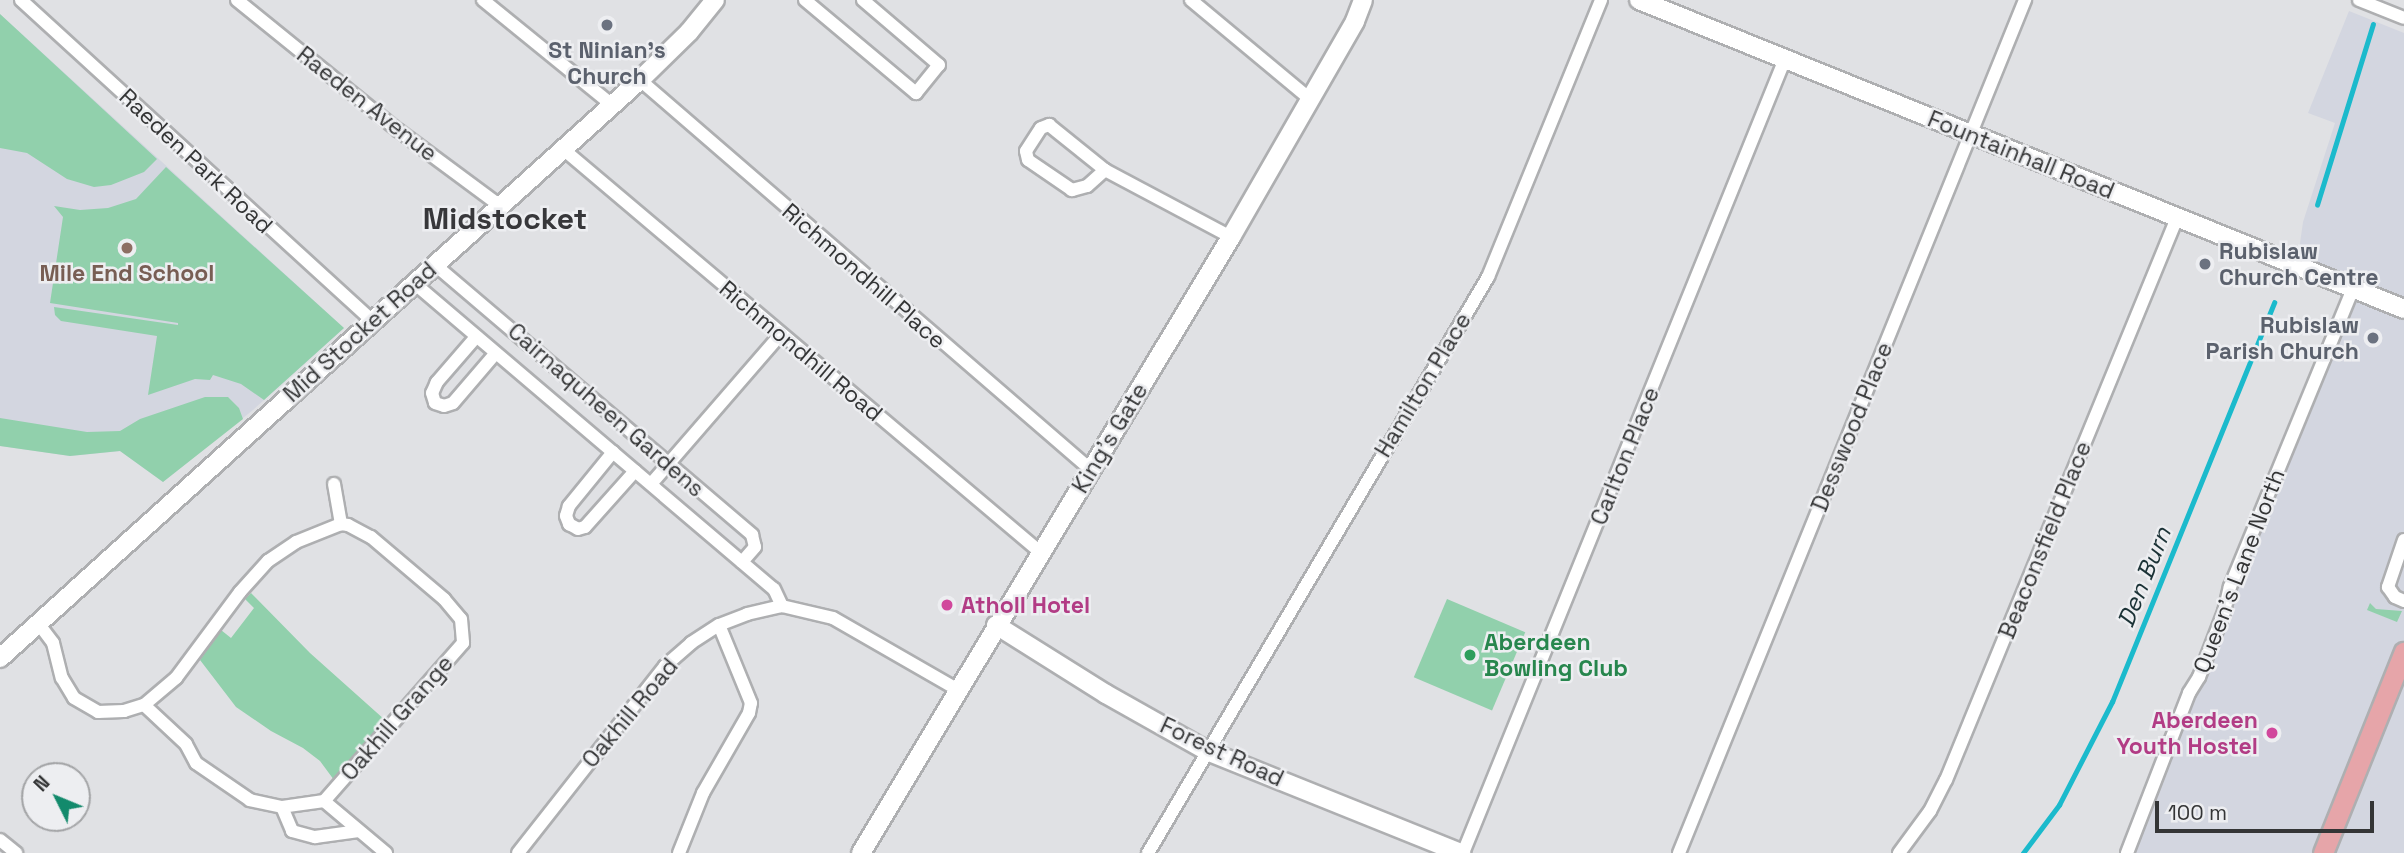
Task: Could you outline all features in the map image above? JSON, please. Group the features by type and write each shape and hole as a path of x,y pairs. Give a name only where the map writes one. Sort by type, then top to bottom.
{"main road":[{"path":"2323,853 2404,652"}],"street":[{"name":"Raeden Park Road","path":"21,0 372,321"},
{"name":"Raeden Avenue","path":"237,0 399,131 499,205"},
{"path":"483,0 612,105"},
{"name":"Mid Stocket Road","path":"0,658 640,80 689,32 715,0"},
{"path":"805,0 916,93 939,65 863,0"},
{"path":"1191,0 1311,100"},
{"name":"King's Gate","path":"861,853 1231,237 1355,22 1363,0"},
{"name":"Hamilton Place","path":"1148,853 1488,277 1601,0"},
{"name":"Fountainhall Road","path":"1639,0 2404,309"},
{"name":"Desswood Place","path":"1679,853 2025,0"},
{"path":"2360,0 2404,18"},
{"name":"Carlton Place","path":"1462,853 1785,59"},
{"name":"Richmondhill Place","path":"640,80 1091,470"},
{"path":"1105,170 1087,186 1072,190 1028,160 1026,151 1041,128 1049,125 1105,170 1231,237"},
{"name":"Richmondhill Road","path":"563,149 1040,552"},
{"name":"Beaconsfield Place","path":"1899,853 1930,811 1946,780 2177,218"},
{"name":"Cairnaquheen Gardens","path":"434,264 756,540 755,547 742,562"},
{"name":"Cairnaquheen Gardens","path":"414,283 774,589 782,606"},
{"name":"Queen's Lane North","path":"2127,853 2189,693 2199,677 2224,612 2230,587 2353,289"},
{"path":"651,484 780,334"},
{"name":"Cairnaquheen Gardens","path":"475,337 437,382 432,393 435,403 444,406 453,402 495,354"},
{"name":"Cairnaquheen Gardens","path":"613,452 569,506 566,516 569,524 578,529 585,527 635,471"},
{"path":"38,623 52,643 62,678 74,698 98,712 124,711 144,705 176,678 240,592 268,561 296,542 341,524 334,484"},
{"name":"Oakhill Grange","path":"144,705 186,744 196,763 250,800 282,807 324,801 463,643 461,619 444,599 372,537 348,524 341,524"},
{"path":"2404,540 2388,579 2390,592 2404,601"},
{"name":"Oakhill Road","path":"518,853 666,666 691,643 719,625 747,614 782,606 832,618 958,690"},
{"path":"679,853 703,793 749,713 751,703 719,625"},
{"name":"Forest Road","path":"996,625 1106,694 1207,751 1462,853"},
{"name":"Oakhill Grange","path":"324,801 386,853"},
{"path":"282,807 292,831 315,837 359,831"},
{"path":"0,840 16,853"}],"shaded area":[{"path":"2349,11 2404,33 2404,853 2134,853 2231,611 2235,587 2363,284 2298,257 2303,222 2335,123 2308,113"},
{"name":"Mile End School","path":"0,14 344,328 253,410 163,482 120,451 70,456 0,446"}],"green space":[{"path":"0,14 157,159 144,172 111,185 94,187 67,179 27,153 0,148"},
{"path":"166,167 344,328 264,400 241,384 213,375 210,380 195,379 148,395 157,336 61,321 55,315 54,307 178,325 50,303 63,217 54,206 80,210 108,208 136,199"},
{"path":"205,397 228,397 239,408 243,419 163,482 120,451 70,456 0,446 0,418 87,432 120,431 140,419"},
{"path":"251,593 310,653 385,720 334,780 320,761 303,748 271,731 236,707 200,660 221,630 231,638 254,608 245,599"},
{"name":"Aberdeen Bowling Club","path":"1447,599 1525,632 1492,710 1414,677"},
{"path":"2370,603 2376,609 2402,611 2397,622 2367,610"}],"waterway":[{"name":"Den Burn","path":"2317,205 2373,24"},
{"name":"Den Burn","path":"2023,853 2059,805 2112,702 2274,303"}],"place":[{"name":"St Ninian's Church","path":"607,25"},
{"name":"Mile End School","path":"127,248"},
{"name":"Rubislaw Church Centre","path":"2205,264"},
{"name":"Rubislaw Parish Church","path":"2373,338"},
{"name":"Atholl Hotel","path":"947,605"},
{"name":"Aberdeen Bowling Club","path":"1470,655"},
{"name":"Aberdeen Youth Hostel","path":"2272,733"}],"district":[{"name":"Midstocket","path":"505,219"}]}
